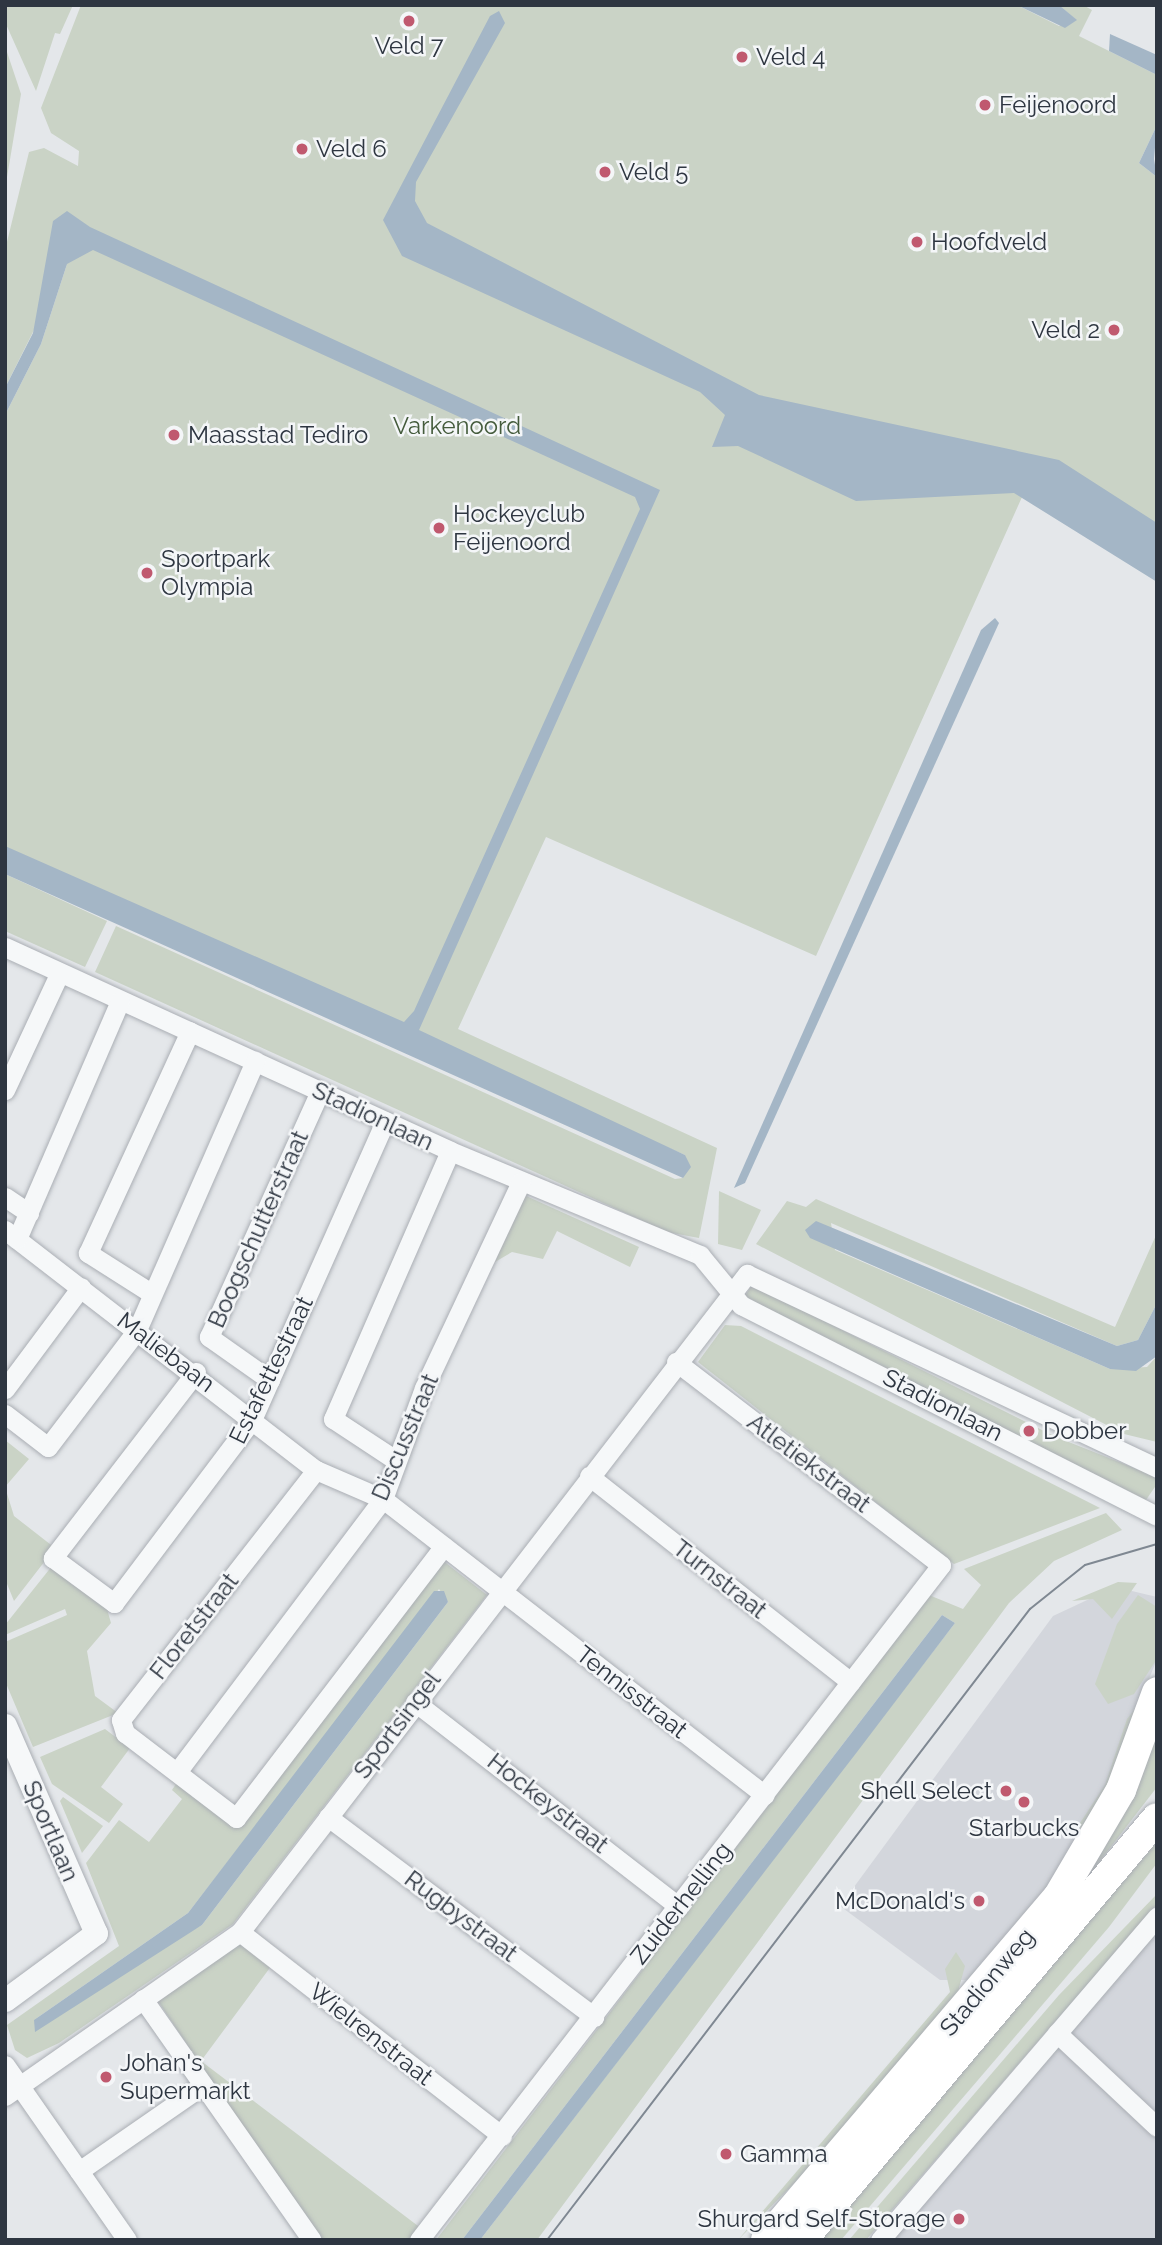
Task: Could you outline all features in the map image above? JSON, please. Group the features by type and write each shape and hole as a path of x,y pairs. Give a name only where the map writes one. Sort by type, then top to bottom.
{"main road":[{"name":"Stadionweg","path":"766,2240 1058,1898 1121,1790 1157,1692"},
{"name":"Stadionweg","path":"802,2240 1157,1818"}],"street":[{"name":"Stadionlaan","path":"5,947 450,1151 700,1255 735,1286 741,1305 1157,1516"},
{"path":"5,1090 59,974"},
{"path":"11,1234 29,1213 120,1001"},
{"path":"151,1293 88,1253 190,1031"},
{"path":"5,1414 48,1447 137,1330 255,1062"},
{"name":"Boogschutterstraat","path":"270,1380 209,1337 320,1091"},
{"name":"Estafettestraat","path":"195,1372 53,1558 114,1603 253,1420 385,1121"},
{"path":"394,1459 333,1419 450,1151"},
{"name":"Discusstraat","path":"177,1772 383,1499 394,1459 521,1182"},
{"path":"5,1197 29,1213"},
{"name":"Maliebaan","path":"11,1234 195,1372 316,1470 383,1499 500,1589"},
{"name":"Stadionlaan","path":"735,1286 759,1275 1157,1468"},
{"name":"Sportsingel","path":"13,2091 240,1932 500,1589 735,1286"},
{"path":"5,1389 81,1287"},
{"name":"Atletiekstraat","path":"676,1362 941,1565"},
{"name":"Floretstraat","path":"177,1772 125,1733 121,1720 316,1470"},
{"name":"Turnstraat","path":"589,1476 851,1682"},
{"path":"177,1772 236,1818 444,1545"},
{"name":"Zuiderhelling","path":"419,2240 941,1565"},
{"name":"Tennisstraat","path":"500,1589 765,1795"},
{"name":"Hockeystraat","path":"415,1702 679,1907"},
{"name":"Sportlaan","path":"5,1725 95,1937 5,2000"},
{"name":"Rugbystraat","path":"328,1817 593,2017"},
{"path":"891,2236 1057,2033 1157,1917"},
{"name":"Wielrenstraat","path":"240,1932 502,2136"},
{"path":"142,1999 312,2240"},
{"path":"1057,2033 1157,2127"},
{"path":"5,2065 13,2091 79,2171 127,2240"},
{"path":"79,2171 203,2085"}],"shaded area":[{"path":"1115,1587 1157,1597 1157,1659 1080,1851 976,1980 940,1980 840,1906 1053,1616"},
{"path":"1157,1931 1157,2240 890,2240"}],"green space":[{"path":"5,5 73,5 60,34 55,33 36,91 5,22"},
{"name":"Varkenoord","path":"81,5 1017,5 1059,26 1075,19 1059,5 1083,5 1092,10 1079,36 1157,75 1157,125 1139,163 1157,177 1157,553 1031,477 816,956 546,837 458,1029 717,1148 699,1238 667,1232 95,972 116,926 675,1179 683,1178 685,1155 5,860 5,415 41,344 67,264 5,388 5,250 29,152 44,148 78,166 79,151 51,133 41,108"},
{"path":"5,46 21,94 5,189"},
{"path":"5,874 107,921 85,967 5,931"},
{"path":"719,1191 761,1210 742,1250 718,1244"},
{"path":"524,1195 639,1247 630,1267 557,1231 543,1259 512,1252 495,1262"},
{"path":"816,1199 1115,1327 1157,1233 1157,1303 1138,1340 1117,1346 831,1223 835,1250 1110,1369 1147,1367 1157,1356 1157,1442 1124,1434 756,1244 787,1201 806,1207"},
{"path":"752,1285 1056,1437 1157,1477 1157,1484 1146,1500 793,1323 745,1296"},
{"path":"725,1325 741,1326 1100,1508 954,1564 698,1362"},
{"path":"5,1440 29,1459 5,1487"},
{"path":"5,1487 14,1516 55,1548 14,1601 5,1579"},
{"path":"1106,1513 1122,1530 1054,1561 1009,1603 537,2240 480,2240 955,1623 942,1615 462,2240 436,2240 929,1595 963,1609 981,1585 964,1569"},
{"path":"442,1560 487,1595 233,1924 59,2043 27,2058 15,2050 7,2025 119,1946 86,1863 119,1820 149,1842 182,1799 172,1790 176,1784 235,1828","holes":["439,1589 448,1602 202,1925 34,2020 188,1913"]},
{"path":"52,1566 107,1609 111,1623 87,1651 95,1696 118,1713 33,1747 5,1681 5,1642 67,1615 65,1609 5,1635 5,1625"},
{"path":"1118,1582 1137,1583 1112,1619 1093,1599 1072,1601"},
{"path":"1138,1595 1157,1607 1157,1659 1134,1694 1108,1704 1095,1684 1117,1624"},
{"path":"1148,1693 1126,1766 1083,1830 1078,1826 1105,1785 1127,1719"},
{"path":"1157,1720 1157,1787 1066,1905"},
{"path":"105,1729 130,1748 101,1787 123,1804 109,1823 52,1784 40,1757"},
{"path":"63,1797 103,1826 82,1853 60,1801"},
{"path":"1157,1842 1157,1863 1109,1927 841,2240 815,2240"},
{"path":"1157,1894 1157,1904 866,2240 849,2240 1059,1995"},
{"path":"240,1941 272,1965 201,2061 422,2229 413,2240 317,2240 156,1998"},
{"path":"956,1952 965,1966 954,2006 868,2108 738,2240 950,1992 945,1969"}],"water":[{"path":"1017,5 1059,5 1077,20 1065,28"},
{"path":"499,11 505,23 416,182 415,201 427,223 759,395 1059,460 1157,523 1157,582 1014,493 856,501 738,446 712,447 725,415 700,392 402,256 383,220 490,16"},
{"path":"1110,34 1157,55 1157,75 1109,51"},
{"path":"1157,125 1154,159 1157,177 1139,163"},
{"path":"67,211 90,227 660,490 419,1030 685,1155 691,1167 683,1178 5,874 5,846 404,1022 414,1011 640,509 635,497 93,250 67,264 41,344 5,415 5,388 33,333 53,221"},
{"path":"995,618 999,623 745,1183 734,1188 981,630"},
{"path":"816,1221 1117,1346 1138,1340 1157,1303 1157,1356 1136,1371 1110,1369 810,1238 805,1230"},
{"path":"434,1591 444,1591 448,1602 202,1925 35,2032 34,2020 188,1913"},
{"path":"942,1615 955,1623 857,1752 480,2240 462,2240"}],"tram line":[{"path":"547,2240 1030,1609 1085,1565 1157,1544"}],"place":[{"name":"Veld 7","path":"409,21"},
{"name":"Veld 4","path":"742,57"},
{"name":"Feijenoord","path":"985,105"},
{"name":"Veld 6","path":"302,149"},
{"name":"Veld 5","path":"605,172"},
{"name":"Hoofdveld","path":"917,242"},
{"name":"Veld 2","path":"1114,330"},
{"name":"Maasstad Tediro","path":"174,435"},
{"name":"Hockeyclub Feijenoord","path":"439,528"},
{"name":"Sportpark Olympia","path":"147,573"},
{"name":"Dobber","path":"1029,1431"},
{"name":"Shell Select","path":"1006,1791"},
{"name":"Starbucks","path":"1024,1802"},
{"name":"McDonald's","path":"979,1901"},
{"name":"Johan's Supermarkt","path":"106,2077"},
{"name":"Gamma","path":"726,2154"},
{"name":"Shurgard Self-Storage","path":"959,2219"}]}
